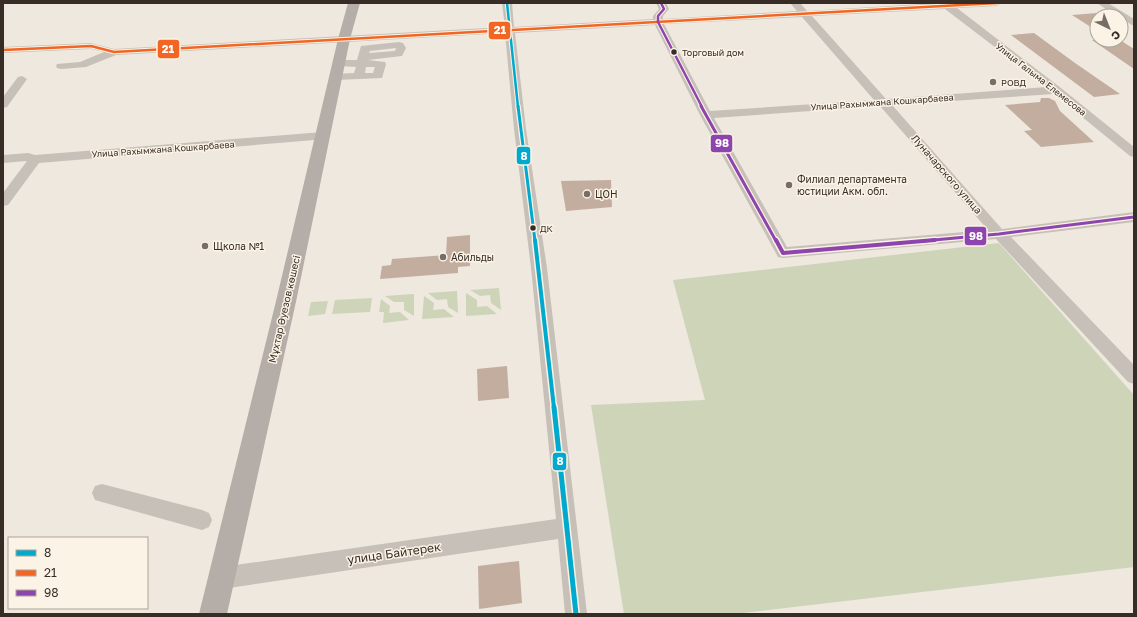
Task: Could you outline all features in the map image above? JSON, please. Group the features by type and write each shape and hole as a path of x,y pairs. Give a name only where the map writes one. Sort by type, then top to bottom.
{"main road":[{"name":"Мұхтар Әуезов көшесі","path":"213,614 344,39 354,3"}],"street":[{"path":"507,3 520,129 540,273 576,614"},
{"path":"662,3 664,9 658,16 658,22 706,115 783,253 999,234 1134,217"},
{"name":"Луначарского улица","path":"795,3 999,234 1134,377"},
{"path":"3,50 91,46 114,52 805,14 946,4 996,3"},
{"path":"1102,3 1134,24"},
{"name":"Улица Галыма Елемесова","path":"946,4 1057,90 1134,153"},
{"path":"61,66 82,65 114,52"},
{"path":"359,76 362,60"},
{"path":"362,60 381,64 378,76 359,76 337,70 362,60"},
{"path":"3,105 22,79"},
{"name":"Улица Рахымжана Кошкарбаева","path":"706,115 1057,90"},
{"name":"Улица Рахымжана Кошкарбаева","path":"3,159 28,157 35,159 323,136"},
{"path":"3,202 35,159"},
{"path":"102,493 202,520"},
{"name":"улица Байтерек","path":"222,578 566,528"}],"green space":[{"path":"999,243 1134,395 1134,567 735,614 624,614 591,405 705,400 673,280"},
{"path":"499,288 501,310 491,303 490,295 480,296 470,290"},
{"path":"457,291 458,313 448,307 447,299 437,300 428,293"},
{"path":"466,293 477,300 477,307 487,306 497,314 466,316"},
{"path":"414,294 414,316 404,310 404,302 394,302 385,296"},
{"path":"424,296 434,303 433,310 444,309 454,317 422,319"},
{"path":"372,298 370,312 332,314 335,300"},
{"path":"381,299 390,306 389,313 400,312 409,320 383,323 384,312 379,312"},
{"path":"328,301 325,314 308,316 311,302"}],"building":[{"path":"1089,14 1089,26 1072,15"},
{"path":"1034,33 1120,94 1094,97 1011,35"},
{"path":"1129,46 1134,49 1134,69 1104,48 1129,48"},
{"path":"1041,98 1049,98 1055,101 1060,111 1094,142 1041,147 1024,131 1032,130 1005,105 1040,102"},
{"name":"ЦОН","path":"611,180 612,207 566,211 561,181"},
{"name":"Абильды","path":"470,235 470,266 458,267 458,273 380,279 382,266 391,265 392,259 446,255 447,237"},
{"path":"507,366 509,398 478,401 477,369"},
{"path":"519,561 522,603 479,609 478,566"}],"transit line":[{"name":"8","path":"507,3 520,129 539,268 576,614"},
{"name":"98","path":"661,3 664,9 658,16 658,22 706,115 783,253 999,234 1134,217"},
{"name":"21","path":"3,50 91,46 114,52 997,3"}],"place":[{"name":"Торговый дом","path":"674,52"},
{"name":"РОВД","path":"993,82"},
{"name":"Филиал департамента юстиции Акм. обл.","path":"789,185"},
{"name":"ЦОН","path":"587,194"},
{"name":"ДК","path":"533,228"},
{"name":"Щкола №1","path":"205,246"},
{"name":"Абильды","path":"443,257"}]}
